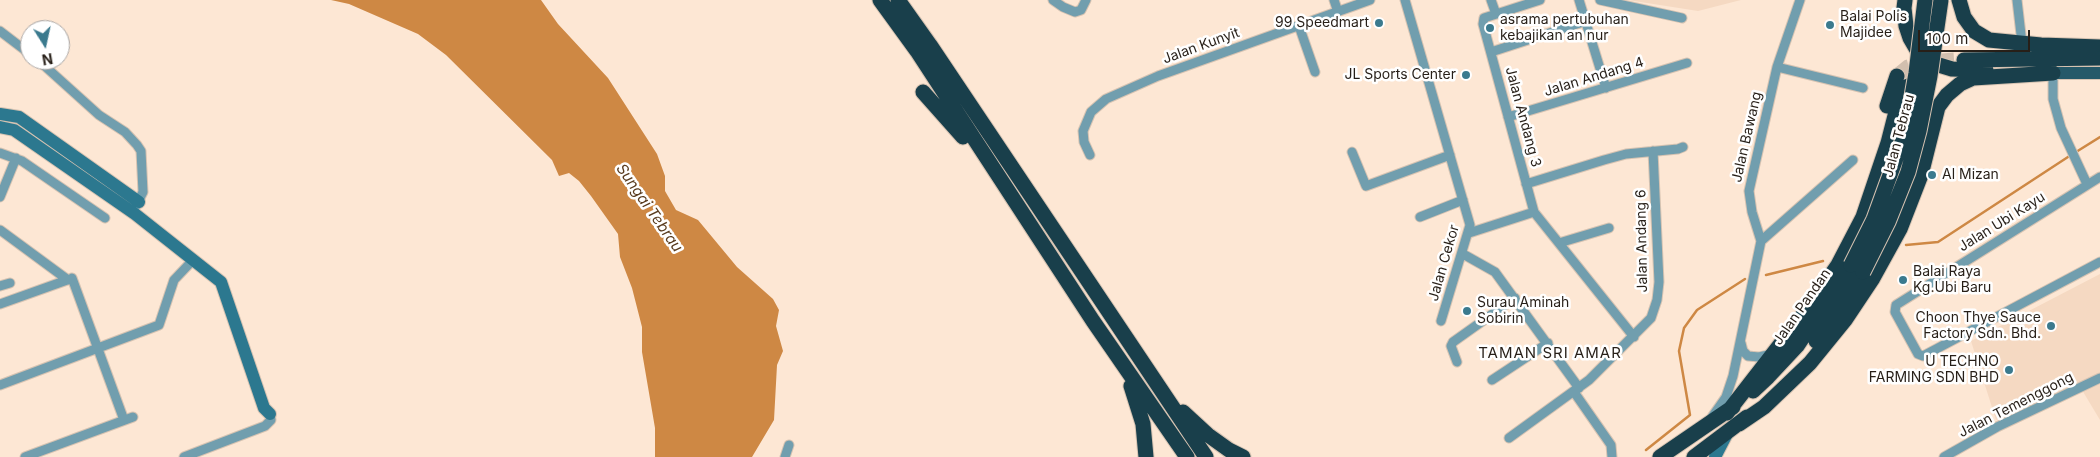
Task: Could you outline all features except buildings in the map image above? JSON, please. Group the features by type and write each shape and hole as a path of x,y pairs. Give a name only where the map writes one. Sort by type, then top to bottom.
{"highway":[{"path":"880,0 1187,457"},
{"path":"898,0 1206,457"},
{"path":"1905,0 1906,26 1910,38 1917,50 1930,62 1952,69 2053,73"},
{"path":"1910,0 1916,27 1921,33 1927,34 1936,31 1942,24 1949,0"},
{"name":"Jalan Tebrau","path":"1857,269 1906,131 1916,73 1925,0"},
{"name":"Jalan Tebrau","path":"1857,269 1888,222 1908,172 1919,131 1928,85 1941,0"},
{"path":"1959,0 1964,17 1974,30 1989,40 2100,47"},
{"path":"1955,60 2100,58"},
{"path":"1734,428 1764,407 1787,386 1845,320 1873,278 1900,229 1921,175 1938,107 1947,94 1960,84 1973,78 2053,73"},
{"path":"1822,286 1853,219 1877,146 1890,93 1897,76"},
{"path":"1727,413 1800,319 1838,265 1863,217 1904,88 1910,85 1920,86 1929,92 1933,99 1932,136"},
{"path":"923,92 994,172"},
{"name":"Jalan Pandan","path":"1660,457 1727,413 1768,378 1797,346 1857,269"},
{"name":"Jalan Pandan","path":"1694,457 1734,428 1778,387 1850,294 1857,269"},
{"path":"1123,364 1143,424 1146,457"},
{"path":"1168,398 1208,435 1229,450 1243,457"}],"main road":[{"path":"2053,73 2100,73"}],"street":[{"path":"1053,0 1063,7 1076,12 1081,10 1086,0"},
{"path":"1334,0 1338,12"},
{"name":"Jalan Kunyit","path":"1090,155 1084,142 1083,131 1091,112 1106,99 1158,76 1370,0"},
{"name":"Jalan Cekor","path":"1405,0 1470,225 1463,254 1441,321"},
{"path":"1492,0 1496,14 1540,0"},
{"path":"1579,0 1606,88"},
{"path":"1600,0 1682,18"},
{"name":"Jalan Bawang","path":"1705,427 1730,390 1761,241 1752,212 1749,191 1778,67 1800,0"},
{"path":"2016,0 2022,43"},
{"name":"Jalan Andang 3","path":"1496,14 1484,18 1483,24 1534,212 1634,337"},
{"path":"1491,52 1586,21"},
{"path":"1299,26 1315,72"},
{"path":"0,31 20,46"},
{"name":"Jalan Andang 4","path":"1508,117 1687,63"},
{"path":"1778,67 1863,88"},
{"path":"49,70 98,114 125,132 141,151 143,192 135,207"},
{"path":"2053,73 2053,102 2061,128 2087,184"},
{"path":"5,122 20,117 135,207 193,260 221,282 264,408 270,414 271,420 265,426 184,457"},
{"path":"1526,184 1604,160 1682,147"},
{"name":"Jalan Andang 6","path":"1509,438 1576,390 1610,362 1651,318 1657,300 1659,282 1653,151"},
{"path":"1352,152 1366,186 1450,155"},
{"path":"0,153 16,158 105,218"},
{"path":"0,197 16,158"},
{"path":"1761,241 1853,160"},
{"name":"Jalan Ubi Kayu","path":"2100,177 1894,308 1918,354 1923,356 2100,262"},
{"path":"1420,218 1463,200"},
{"path":"1469,233 1534,212"},
{"path":"1559,243 1609,228"},
{"path":"0,230 72,278 103,348 129,418 25,457"},
{"path":"1463,254 1490,267 1515,298 1548,343 1611,445 1612,457"},
{"path":"0,385 103,348 158,325 174,280 193,260"},
{"path":"0,304 72,278"},
{"path":"0,286 10,283"},
{"path":"1457,362 1451,346 1453,342 1515,298"},
{"path":"1740,340 1743,351 1748,356 1759,357 1773,353"},
{"path":"1492,380 1548,343"},
{"name":"Jalan Temenggong","path":"1944,457 1997,427 2100,378"},
{"path":"2091,383 2100,388"},
{"path":"1715,457 1734,428"},
{"path":"785,457 789,445"}],"shaded area":[{"path":"1628,0 1741,0 1698,11"},
{"path":"2100,274 2100,420 2076,380 1996,420 1971,341"}],"water":[{"name":"Sungai Tebrau","path":"331,0 541,0 558,24 608,78 657,154 665,176 665,191 676,210 698,220 737,267 773,299 779,310 776,326 783,351 777,365 774,420 752,457 655,457 655,428 642,352 642,327 632,288 620,257 618,234 579,181 569,173 559,176 552,160 446,55 418,34 349,4"}],"waterway":[{"path":"2076,152 2100,137"},
{"path":"1906,245 1938,242 2071,155"},
{"path":"1766,275 1823,261"},
{"path":"1646,450 1690,415 1679,351 1684,328 1697,310 1745,279"}],"tunnel":[{"path":"1897,76 1908,67 1927,62 1955,60"}],"place":[{"name":"99 Speedmart","path":"1379,23"},
{"name":"Balai Polis Majidee","path":"1830,25"},
{"name":"asrama pertubuhan kebajikan an nur","path":"1490,28"},
{"name":"JL Sports Center","path":"1466,75"},
{"name":"Al Mizan","path":"1932,175"},
{"name":"Balai Raya Kg.Ubi Baru","path":"1903,280"},
{"name":"Surau Aminah Sobirin","path":"1467,311"},
{"name":"Choon Thye Sauce Factory Sdn. Bhd.","path":"2051,326"},
{"name":"U TECHNO FARMING SDN BHD","path":"2009,370"}],"district":[{"name":"TAMAN SRI AMAR","path":"1550,353"}]}
